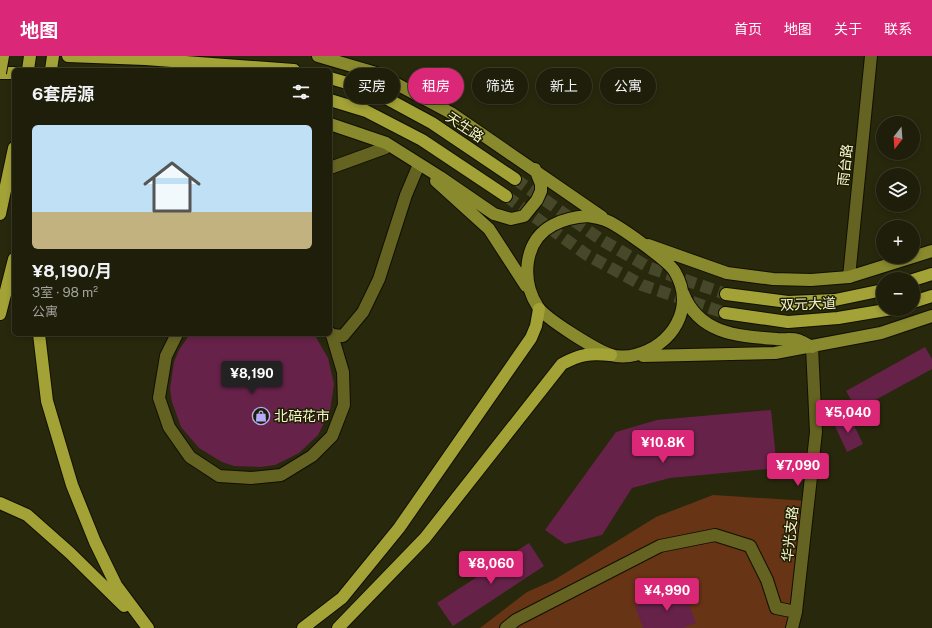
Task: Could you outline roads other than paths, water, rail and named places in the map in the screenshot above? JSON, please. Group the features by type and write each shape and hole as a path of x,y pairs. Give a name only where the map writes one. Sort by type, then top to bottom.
{"highway":[{"path":"3,56 0,73 12,73"},
{"path":"28,68 30,56"},
{"path":"51,68 53,56"},
{"path":"68,56 145,59 267,68"},
{"name":"天生路","path":"332,79 371,90 432,123 515,178"},
{"path":"332,101 366,111 422,140 506,196"},
{"path":"0,214 12,157"},
{"path":"0,314 12,267"},
{"path":"920,278 932,274"},
{"name":"双元大道","path":"726,294 788,302 835,300 876,291"},
{"path":"920,300 932,296"},
{"path":"303,628 342,598 399,528 531,338 536,326 539,309"},
{"name":"双元大道","path":"725,313 788,322 838,318 876,312"},
{"path":"39,336 47,401 72,485 116,585 147,628"},
{"path":"338,628 425,538 562,364 578,355 591,353 611,355"},
{"path":"0,503 27,515 70,553 147,628"}],"main road":[{"path":"145,59 158,56"},
{"path":"318,56 376,73 451,113 535,169 606,220 641,242 675,271 688,305 707,325 728,333 797,340 812,347"},
{"path":"332,125 386,143 440,176 494,214 510,219 524,216 537,200 541,191 541,184 535,169"},
{"path":"332,125 386,148 437,182 489,229 530,292 539,309 572,333 611,355 630,356 775,352 812,347 881,333 932,316"},
{"path":"530,292 526,274 529,255 538,238 552,225 569,218 588,216 606,220"},
{"path":"641,242 727,273 773,279 811,280 849,277 932,251"},
{"path":"630,356 649,352 664,341 676,326 682,308 682,289"}],"street":[{"name":"雨台路","path":"849,277 871,56"},
{"path":"332,167 386,148"},
{"path":"332,334 342,336 363,312 379,279 406,195 417,169"},
{"path":"176,336 166,356 159,398 169,427 190,457 219,476 251,478 281,475 312,456 332,436 344,405 343,372 332,336"},
{"name":"华光支路","path":"792,628 796,612 816,432 812,347"},
{"path":"506,628 523,617 660,546 715,535 750,546 767,580 776,608 796,612"}],"tunnel":[{"path":"515,179 600,239 650,268 726,294"},
{"path":"506,196 587,255 642,285 725,313"}],"place":[{"name":"北碚花市","path":"261,416"}]}
